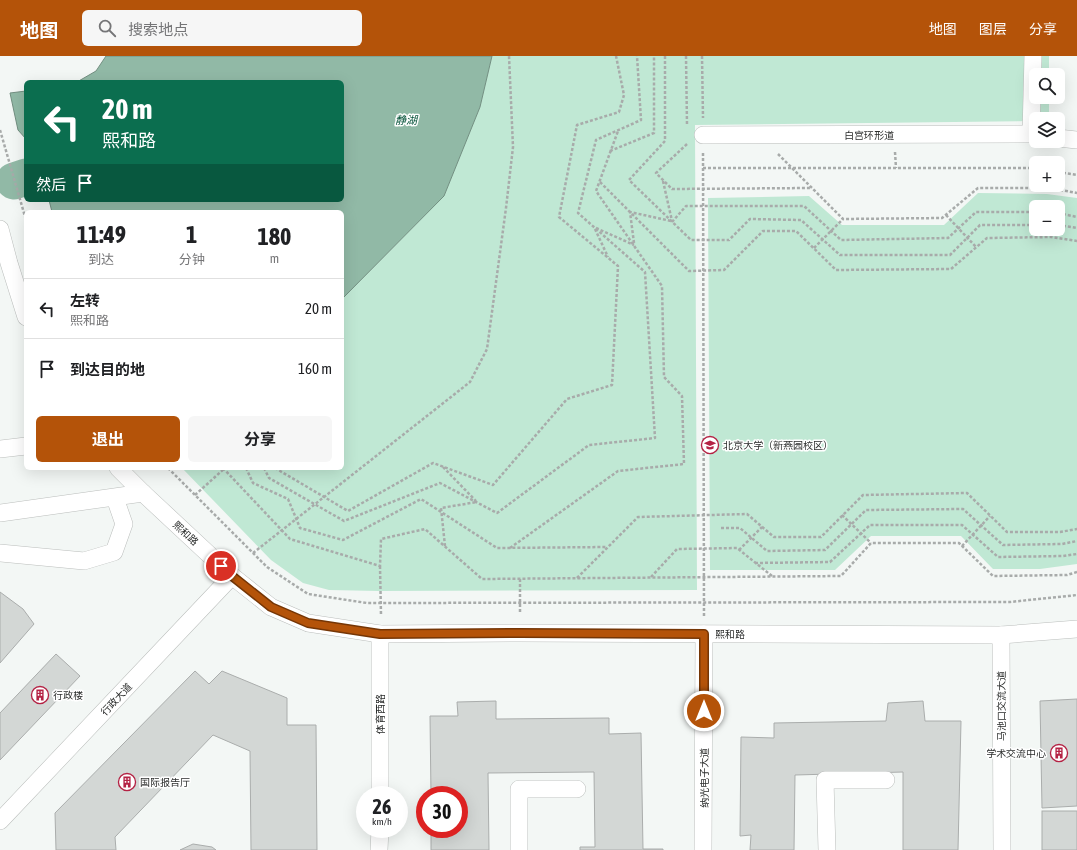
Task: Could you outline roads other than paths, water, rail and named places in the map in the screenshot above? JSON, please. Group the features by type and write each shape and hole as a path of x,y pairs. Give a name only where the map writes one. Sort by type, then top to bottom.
{"street":[{"path":"1032,56 1033,112"},
{"name":"白宫环形道","path":"695,138 758,135 1029,134"},
{"path":"1065,139 1077,140"},
{"path":"0,229 24,311"},
{"path":"0,449 24,446"},
{"name":"熙和路","path":"120,470 232,576 271,607 308,623 380,634 528,633 1001,635 1077,629"},
{"path":"0,512 115,498 143,493"},
{"path":"0,553 84,561 114,552 124,524 115,498"},
{"name":"行政大道","path":"0,821 232,576"},
{"name":"体育西路","path":"380,634 380,786"},
{"name":"纳光电子大道","path":"704,634 704,850"},
{"name":"马池口交流大道","path":"1001,635 1002,850"},
{"path":"827,850 825,780 886,780"},
{"path":"519,850 519,789 578,789"},
{"path":"380,838 380,850"}],"water":[{"name":"静湖","path":"106,56 492,56 480,107 444,196 344,297 344,210 52,210 50,202 344,202 344,80 80,80 96,71"},
{"path":"24,91 24,137 18,130 10,93"}],"waterway":[{"path":"14,181 24,178"}],"place":[{"name":"北京大学（新燕园校区）","path":"710,445"},
{"name":"行政楼","path":"40,695"},
{"name":"学术交流中心","path":"1059,753"},
{"name":"国际报告厅","path":"127,782"}]}
